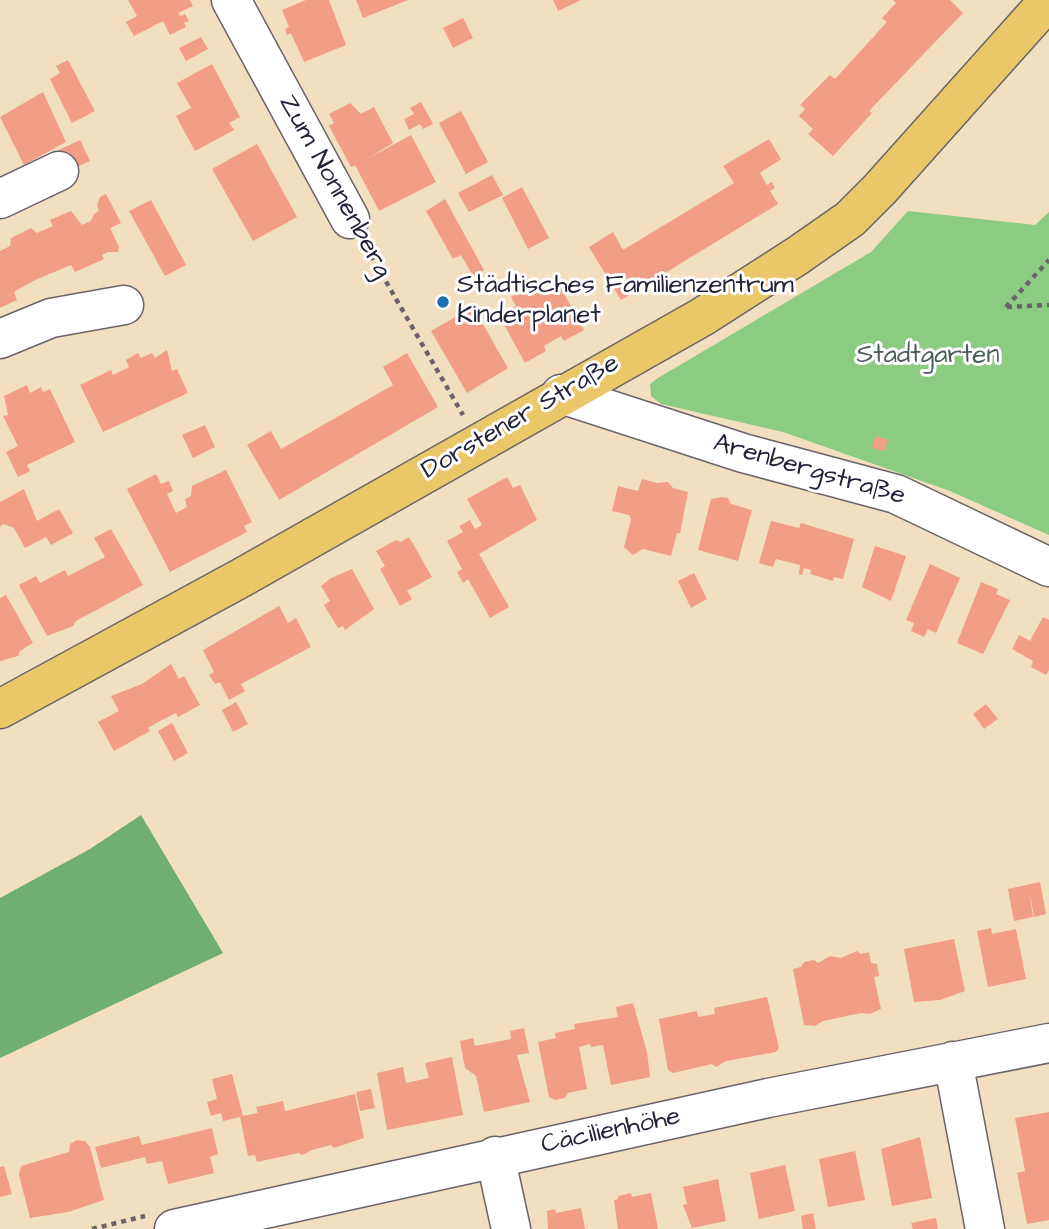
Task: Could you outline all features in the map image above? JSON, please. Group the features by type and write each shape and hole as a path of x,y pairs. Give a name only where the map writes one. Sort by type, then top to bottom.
{"main road":[{"name":"Dorstener Straße","path":"0,709 241,578 561,394 702,317 850,219 910,158 1049,0"}],"street":[{"name":"Zum Nonnenberg","path":"231,0 350,219"},
{"path":"0,198 59,171"},
{"path":"0,339 51,318 124,305"},
{"name":"Arenbergstraße","path":"561,394 743,453 896,494 1049,566"},
{"name":"Cäcilienhöhe","path":"174,1229 495,1156 1049,1043"},
{"path":"953,1061 985,1229"},
{"path":"495,1156 511,1229"}],"path":[{"name":"Zum Nonnenberg","path":"350,219 440,373"},
{"path":"1047,264 1006,307 1049,305"}],"green space":[{"name":"Stadtgarten","path":"908,211 1035,225 1049,212 1049,535 950,491 783,432 661,404 651,396 650,384 658,378 871,252"},
{"path":"141,815 223,953 0,1058 0,898 90,849"}],"building":[{"path":"128,0 190,0 193,6 178,13 180,16 185,14 189,21 184,23 186,27 170,35 163,21 134,36 126,22 137,16"},
{"path":"306,0 329,0 346,45 304,62 291,33 287,35 285,29 289,27 282,10"},
{"path":"356,0 408,0 363,18"},
{"path":"553,0 581,0 558,11"},
{"path":"893,0 950,0 963,13 869,111 872,113 833,156 808,134 813,129 799,116 805,109 800,105 830,75 835,79 887,22 882,18 896,3"},
{"path":"463,18 473,38 453,48 443,28"},
{"path":"201,37 208,49 186,61 179,48"},
{"path":"68,60 95,111 72,123 50,79 60,73 56,66"},
{"path":"212,64 240,117 229,123 234,130 195,151 176,116 191,108 177,83"},
{"path":"43,92 66,142 24,165 0,117"},
{"path":"421,102 433,124 423,129 420,124 409,130 404,119 414,114 410,108"},
{"path":"350,103 361,114 374,107 393,143 367,159 411,135 436,182 379,211 355,165 351,167 329,126 334,123 329,114"},
{"path":"461,111 488,162 466,174 439,123"},
{"path":"769,139 781,159 760,173 767,185 772,182 775,188 770,191 778,204 621,300 589,247 613,232 623,250 734,183 723,166"},
{"path":"80,140 90,161 68,171 59,150"},
{"path":"257,144 297,217 253,241 212,169"},
{"path":"492,175 503,195 469,212 458,193"},
{"path":"522,187 549,238 528,249 502,198"},
{"path":"106,194 121,223 110,228 119,247 118,252 108,252 102,255 104,259 75,272 71,265 33,281 14,292 17,300 0,308 0,251 10,246 11,238 31,228 37,233 53,226 50,220 71,211 82,225 91,221 99,211 97,205 100,197"},
{"path":"445,199 484,270 473,276 461,255 453,259 426,211"},
{"path":"151,200 186,265 165,276 129,211"},
{"path":"538,283 542,291 558,283 584,330 564,341 561,336 544,346 546,351 525,363 499,315 516,306 511,297"},
{"path":"473,307 508,368 467,393 431,331"},
{"path":"167,350 172,371 177,369 188,393 103,432 80,385 111,370 113,375 129,367 126,360 138,353 141,358 152,353 155,358"},
{"path":"407,353 438,407 279,500 247,445 271,431 281,449 393,385 383,367"},
{"path":"27,385 30,393 41,387 43,392 50,389 75,442 27,465 30,471 18,477 6,452 18,446 3,416 8,415 4,396"},
{"path":"205,425 215,447 193,458 182,435"},
{"path":"876,436 888,440 884,451 872,448"},
{"path":"226,470 252,522 244,526 247,532 170,572 127,489 156,474 161,484 169,481 173,491 167,494 176,513 187,507 185,499 191,496 192,486"},
{"path":"507,477 513,488 520,485 537,520 479,554 509,607 490,618 468,579 463,583 457,572 462,569 447,541 463,532 459,526 470,520 475,529 482,525 467,499"},
{"path":"642,479 657,483 668,482 673,488 688,492 680,533 677,533 671,556 643,549 633,555 624,547 631,519 629,515 612,511 618,486 638,491"},
{"path":"24,489 37,521 59,509 73,533 51,545 46,537 25,548 14,528 3,524 0,527 0,502"},
{"path":"728,498 731,504 752,510 738,561 698,550 711,499"},
{"path":"771,521 799,528 801,523 854,539 843,579 834,577 833,581 810,574 811,570 804,568 802,575 799,574 800,565 776,559 773,567 759,563"},
{"path":"111,529 143,585 76,621 73,626 47,636 19,585 36,576 40,583 65,570 68,576 105,557 94,538"},
{"path":"409,537 432,577 407,591 412,599 400,606 380,569 385,566 376,551 396,540 401,542"},
{"path":"875,546 906,556 891,601 862,587"},
{"path":"930,564 960,578 936,633 928,629 924,637 911,631 914,623 906,620"},
{"path":"352,569 374,609 345,630 343,626 338,628 324,605 330,601 321,586 331,578"},
{"path":"694,573 707,599 691,608 678,581"},
{"path":"981,582 998,589 996,594 1010,600 983,654 957,643"},
{"path":"6,595 33,643 20,651 18,656 0,661 0,598"},
{"path":"279,606 288,623 296,618 311,647 241,684 245,691 229,700 220,682 215,684 209,675 214,672 203,650"},
{"path":"1043,617 1049,620 1049,670 1046,675 1031,667 1033,661 1012,649 1019,635 1030,641"},
{"path":"171,664 179,679 184,676 200,705 178,717 176,713 162,720 148,728 150,731 114,751 98,722 119,711 111,696 142,684"},
{"path":"236,702 248,724 233,732 222,710"},
{"path":"986,704 998,719 984,729 973,714"},
{"path":"172,723 188,753 174,761 158,731"},
{"path":"1040,882 1046,914 1034,917 1029,889 1033,917 1014,921 1008,889"},
{"path":"991,928 992,934 1016,929 1026,979 988,987 977,931"},
{"path":"954,939 965,991 940,1000 914,1002 904,949"},
{"path":"857,951 861,954 869,952 871,963 877,964 879,976 874,977 881,1009 870,1014 861,1013 823,1021 815,1026 804,1025 793,969 801,967 804,962 814,960 818,963 830,956 841,958"},
{"path":"767,997 779,1048 776,1052 726,1061 716,1067 712,1064 673,1073 668,1070 659,1019 697,1011 698,1017 715,1014 714,1008"},
{"path":"633,1003 647,1052 650,1077 611,1085 603,1045 591,1047 590,1044 579,1047 587,1089 568,1093 565,1098 555,1100 549,1097 538,1042 556,1038 555,1033 575,1029 574,1024 618,1017 616,1007"},
{"path":"524,1028 529,1053 517,1055 530,1102 484,1112 476,1076 465,1068 460,1041 473,1038 475,1046 511,1039 510,1031"},
{"path":"452,1057 463,1115 387,1130 377,1073 403,1067 406,1083 429,1078 425,1063"},
{"path":"232,1074 243,1116 258,1113 256,1107 283,1101 285,1111 355,1094 364,1138 334,1148 331,1145 302,1155 299,1153 257,1162 255,1155 248,1156 240,1117 223,1121 221,1113 211,1116 207,1102 217,1099 212,1079"},
{"path":"371,1089 375,1108 360,1111 356,1092"},
{"path":"1049,1112 1049,1220 1027,1224 1017,1173 1025,1171 1015,1118"},
{"path":"212,1128 218,1154 210,1157 214,1173 168,1184 162,1161 147,1164 145,1157 101,1168 95,1147 139,1136 142,1145"},
{"path":"920,1137 932,1198 892,1206 881,1149"},
{"path":"77,1140 85,1141 90,1147 104,1200 68,1212 30,1218 19,1175 21,1166 69,1152 70,1144"},
{"path":"855,1151 865,1200 828,1207 819,1159"},
{"path":"785,1165 795,1211 759,1219 750,1173"},
{"path":"4,1166 12,1194 0,1197 0,1167"},
{"path":"718,1179 726,1221 692,1228 683,1205 687,1204 683,1187"},
{"path":"631,1193 632,1197 651,1193 658,1229 618,1229 614,1200 618,1199 618,1196"},
{"path":"581,1208 585,1229 548,1229 547,1211 555,1209 556,1213"},
{"path":"813,1213 816,1229 803,1229 801,1216"},
{"path":"936,1218 938,1229 913,1229 911,1223"}],"place":[{"name":"Städtisches Familienzentrum Kinderplanet","path":"443,302"}]}
